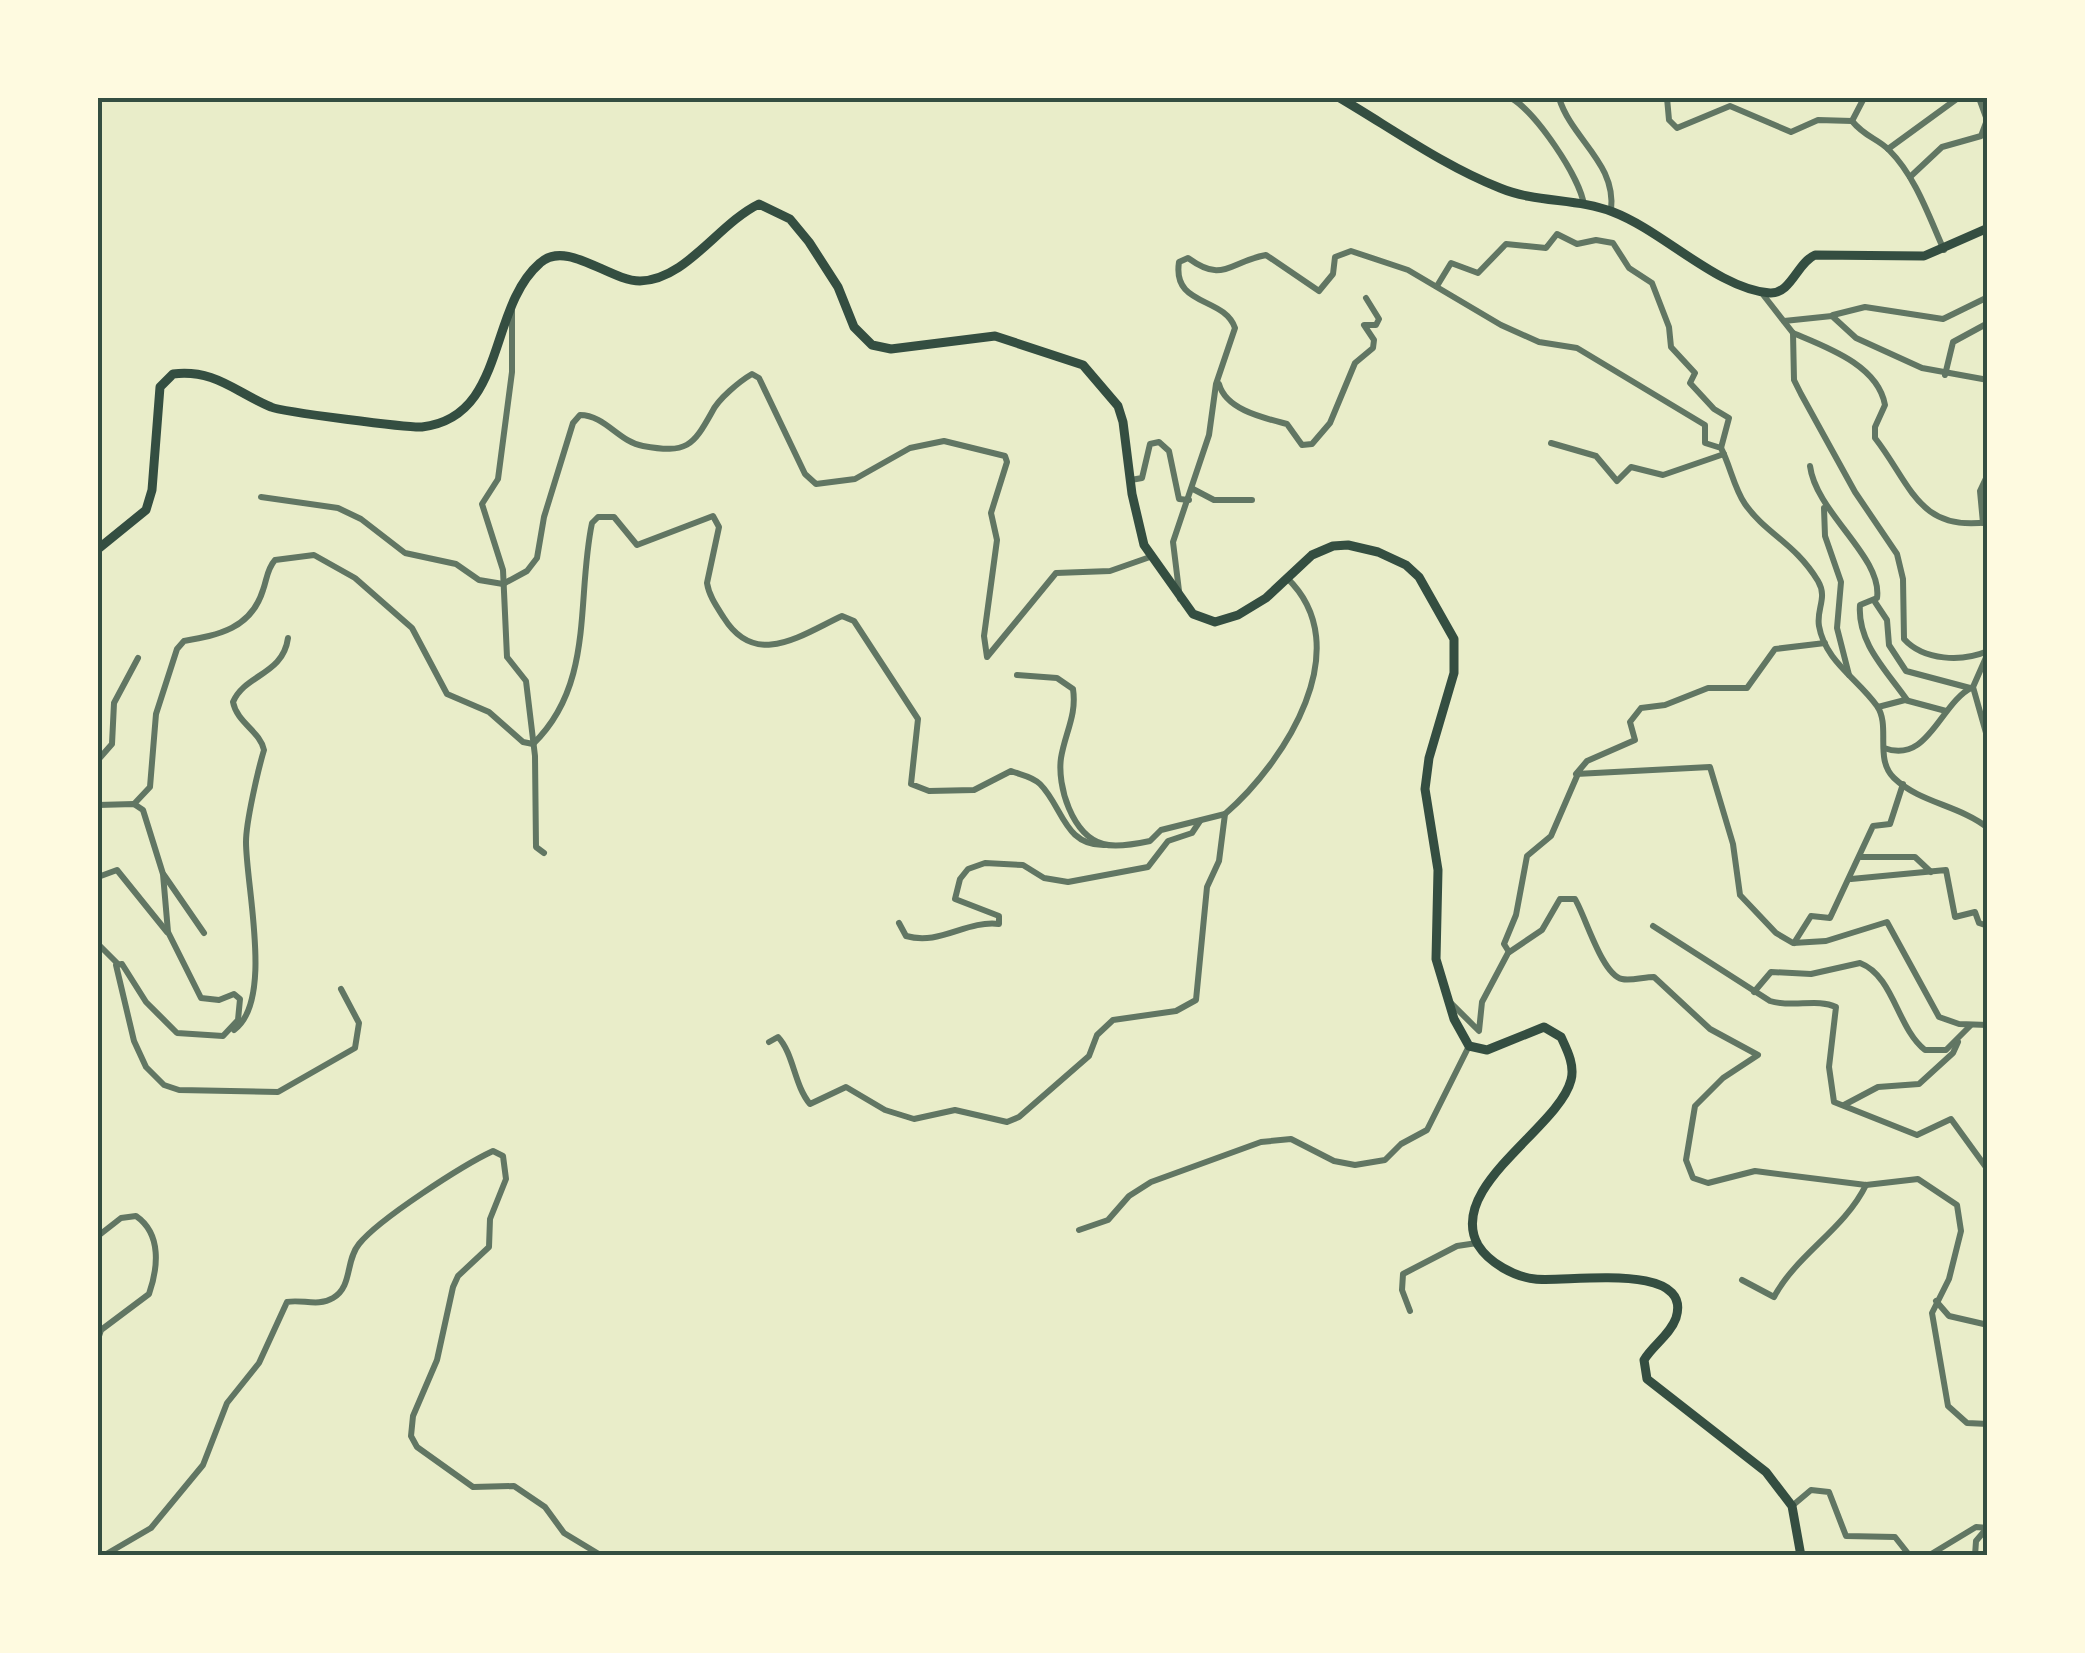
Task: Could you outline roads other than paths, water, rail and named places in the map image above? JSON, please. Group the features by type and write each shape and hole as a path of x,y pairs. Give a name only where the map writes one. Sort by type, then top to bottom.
{"main road":[{"path":"1340,98 1502,190 1611,211 1648,228 1708,267 1760,290 1782,290 1805,260 1815,255 1924,256 1988,228"},
{"path":"98,549 146,510 152,490 160,387 173,374 210,374 286,411 418,428 440,423 470,407 512,311 540,262 552,256 578,259 637,281 648,280 679,268 702,252 726,223 759,204 790,219 800,230 838,287 854,327 872,345 891,349 995,336 1041,355 1083,366 1118,406 1140,532 1150,557 1180,600 1204,620 1224,620 1266,598 1312,555 1333,546 1378,552 1406,565 1420,578 1454,639 1454,673 1429,758 1425,788 1438,870 1436,959 1448,1000 1468,1046 1486,1050 1544,1027 1561,1036 1572,1066 1567,1090 1478,1199 1473,1225 1476,1243 1506,1270 1534,1279 1612,1279 1666,1286 1678,1300 1676,1320 1644,1360 1648,1379 1766,1472 1792,1506 1800,1556"}],"street":[{"path":"1511,98 1528,111 1564,161 1584,204"},
{"path":"1559,98 1566,117 1605,170 1611,211"},
{"path":"1667,98 1668,120 1677,128 1730,106 1791,132 1818,120 1852,121 1866,138 1888,148 1910,177 1944,250"},
{"path":"1852,121 1864,98"},
{"path":"1888,148 1958,98"},
{"path":"1910,177 1942,147 1981,136 1988,120 1978,98"},
{"path":"1438,286 1452,263 1480,273 1492,254 1506,244 1546,248 1556,234 1576,244 1596,240 1613,243 1629,268 1646,275 1657,291 1671,346 1695,373 1690,384 1714,409 1729,418 1723,451 1747,506 1799,552 1821,586 1819,626 1848,676 1878,707 1884,722 1887,769 1903,784 1964,811 1988,828"},
{"path":"1180,600 1172,548 1209,436 1234,323 1186,292 1178,278 1182,259 1192,260 1204,271 1220,272 1266,255 1319,291 1334,274 1334,257 1351,251 1408,270 1501,326 1538,342 1577,348 1641,384 1705,425 1706,443 1723,451"},
{"path":"1760,290 1793,333 1841,354 1874,380 1885,405 1875,427 1875,438 1927,514 1962,524 1985,523 1980,491 1988,474"},
{"path":"1784,321 1866,308 1947,318 1988,297"},
{"path":"1219,377 1227,400 1264,419 1287,424 1302,445 1312,444 1330,423 1355,364 1373,348 1374,340 1364,326 1376,325 1379,319 1366,298"},
{"path":"512,311 512,372 498,478 482,501 503,584 507,657 526,681 533,744 536,847 544,852"},
{"path":"1832,316 1856,338 1945,375 1988,380"},
{"path":"1945,375 1953,342 1988,323"},
{"path":"1793,333 1794,380 1855,492 1897,554 1902,578 1904,639 1916,650 1938,656 1970,658 1988,652"},
{"path":"261,497 338,508 362,519 405,553 456,564 480,580 503,584 527,571 537,558 544,516 573,423 580,415 594,417 632,444 679,447 698,439 716,404 752,374 759,378 801,466 816,484 856,479 910,448 944,441 1005,456 1007,462 991,513 997,540 985,628 988,657 1060,570 1110,571 1150,557"},
{"path":"1131,480 1142,478 1150,444 1160,442 1170,451 1179,498 1190,499"},
{"path":"1550,443 1596,456 1617,481 1631,467 1663,475 1723,451"},
{"path":"1810,466 1812,486 1822,505 1875,576 1875,602"},
{"path":"1193,488 1214,500 1252,500"},
{"path":"1822,505 1825,536 1841,582 1837,628 1848,676"},
{"path":"533,744 574,677 582,651 584,577 592,523 598,517 614,517 637,545 713,516 719,527 708,569 708,593 734,633 748,644 769,644 818,630 842,616 854,621 918,719 910,784 929,791 974,790 1011,771 1042,786 1077,838 1105,845 1150,842 1161,830 1225,814 1254,789 1291,732 1320,650 1317,622 1287,578"},
{"path":"134,804 150,787 156,714 177,649 184,641 207,639 238,626 256,606 271,563 292,557 314,555 355,578 412,628 447,694 478,706 524,742 533,744"},
{"path":"1875,602 1887,620 1889,645 1906,672 1972,688"},
{"path":"1875,602 1860,606 1862,631 1907,700"},
{"path":"98,944 177,1033 216,1037 248,1016 252,1002 252,912 246,844 264,750 262,741 236,714 233,702 238,693 276,667 288,638"},
{"path":"1509,952 1504,944 1516,915 1527,856 1550,836 1577,770 1634,740 1630,724 1641,708 1666,705 1708,688 1747,688 1774,650 1826,643"},
{"path":"1884,748 1902,753 1913,749 1939,725 1955,697 1972,688 1988,652"},
{"path":"98,760 112,744 114,703 138,658"},
{"path":"1018,676 1057,678 1074,689 1061,779 1070,813 1092,838 1105,845"},
{"path":"1972,688 1988,740"},
{"path":"1878,707 1907,700 1946,711"},
{"path":"1577,776 1710,767 1733,844 1742,899 1793,943 1838,940 1888,922 1933,1011 1945,1021 1988,1025"},
{"path":"1793,943 1811,916 1830,917 1862,857 1873,826 1890,824 1903,784"},
{"path":"98,805 134,804 145,814 163,874 168,932"},
{"path":"769,1042 778,1038 786,1046 789,1063 810,1104 846,1087 886,1110 914,1119 965,1110 1014,1120 1089,1056 1097,1035 1112,1020 1176,1012 1199,996 1205,907 1210,878 1219,862 1225,814"},
{"path":"899,923 906,936 923,939 972,924 1000,924 1002,920 996,915 956,900 955,889 968,869 985,863 1023,865 1050,880 1092,880 1148,867 1168,841 1192,833 1200,820"},
{"path":"1862,857 1914,857 1932,873"},
{"path":"98,877 117,870 168,932 201,998 219,1000 234,994 240,999 238,1020 228,1032"},
{"path":"1850,879 1946,870 1955,917 1976,912 1980,925 1988,926"},
{"path":"163,874 204,932"},
{"path":"1448,1000 1479,1031 1481,1004 1509,952 1542,930 1558,900 1571,897 1613,974 1625,980 1654,977 1710,1029 1756,1052 1757,1060 1732,1072 1695,1106 1686,1160 1693,1178 1708,1183 1761,1171 1866,1184 1924,1180 1962,1212 1951,1271 1932,1313 1948,1406 1967,1423 1988,1424"},
{"path":"1653,926 1754,992 1790,1006 1821,1002 1836,1007 1828,1067 1834,1102 1917,1135 1951,1119 1988,1170"},
{"path":"118,964 115,974 146,1068 164,1085 179,1090 278,1092 352,1051 358,1043 359,1023 341,988"},
{"path":"1754,992 1771,972 1811,974 1865,964 1884,984 1918,1044 1940,1052 1958,1041"},
{"path":"1844,1105 1878,1088 1919,1084 1953,1053 1970,1025"},
{"path":"1079,1230 1108,1220 1130,1196 1151,1182 1261,1142 1291,1140 1334,1161 1355,1165 1384,1160 1401,1144 1427,1130 1468,1046"},
{"path":"104,1556 151,1528 202,1465 227,1403 260,1364 287,1302 321,1303 336,1296 346,1284 354,1250 376,1226 493,1152 503,1156 507,1171 490,1219 489,1247 458,1276 453,1287 437,1360 412,1416 411,1436 418,1447 473,1487 514,1486 544,1507 564,1533 602,1556"},
{"path":"1742,1280 1774,1297 1790,1272 1840,1225 1866,1184"},
{"path":"98,1236 121,1218 136,1216 149,1231 157,1256 149,1294 101,1330 98,1339"},
{"path":"1410,1311 1402,1290 1403,1274 1457,1246 1476,1243"},
{"path":"1935,1300 1949,1316 1988,1325"},
{"path":"1792,1506 1811,1490 1828,1492 1846,1536 1894,1537 1910,1556"},
{"path":"1928,1556 1976,1527 1987,1528"},
{"path":"1975,1556 1976,1541 1987,1528"}]}
